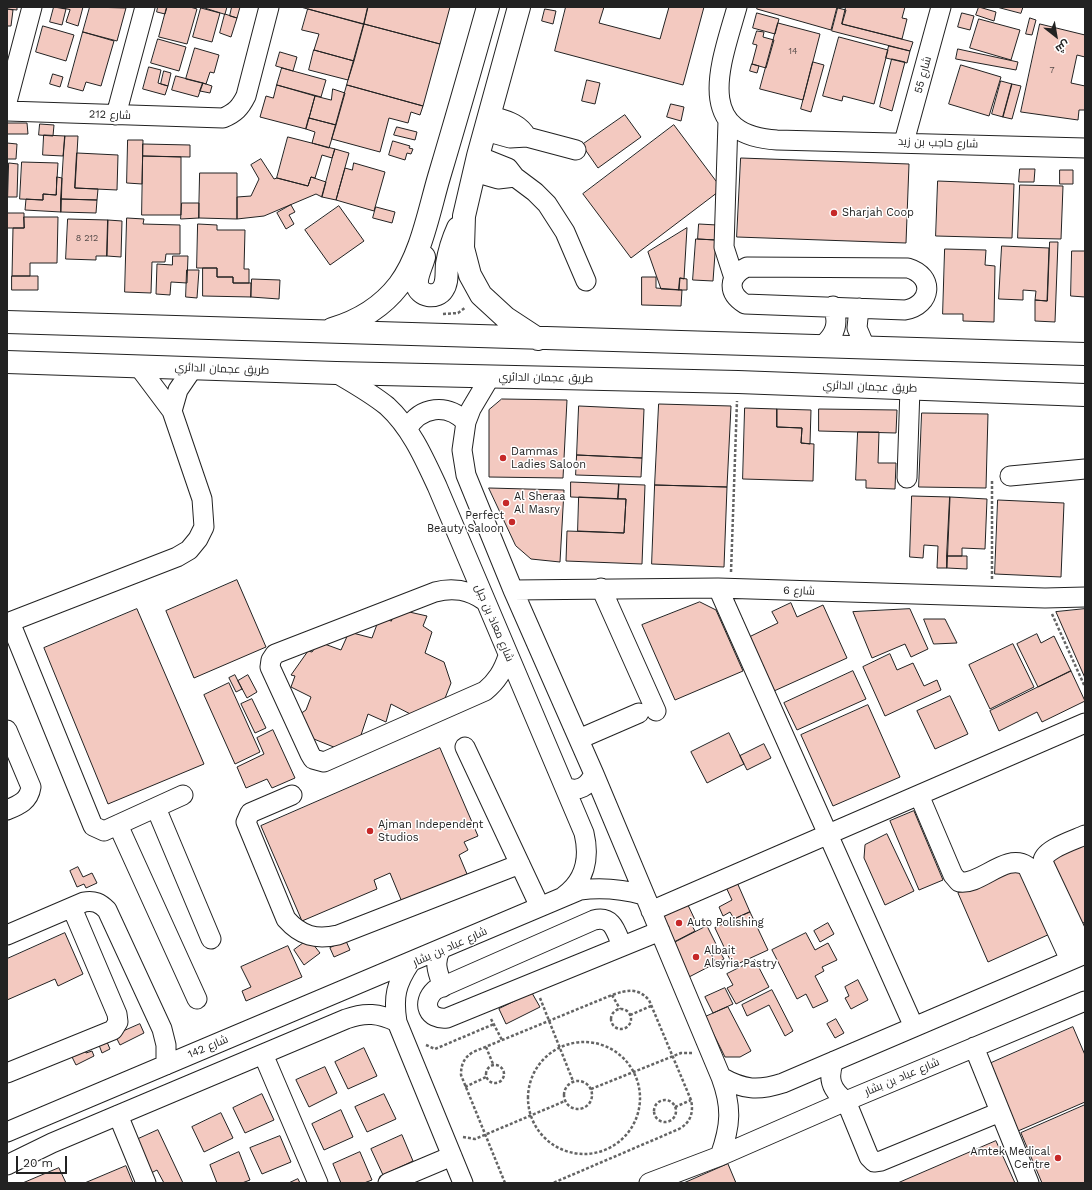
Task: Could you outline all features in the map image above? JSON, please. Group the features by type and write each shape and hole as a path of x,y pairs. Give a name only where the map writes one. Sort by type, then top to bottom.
{"main road":[{"path":"317,332 348,324 363,317 389,297 410,266 431,205 488,7"},
{"path":"431,205 430,236 417,282 418,287 429,296 439,294 445,286 451,246 464,216 476,164 519,7"},
{"path":"464,216 463,248 468,268 476,288 495,310 539,339"},
{"path":"7,322 539,339 823,345 1085,354"},
{"name":"طريق عجمان الدائري","path":"7,362 336,373 738,382 1085,395"}],"street":[{"path":"7,102 32,7"},
{"path":"116,115 146,7"},
{"name":"212 شارع","path":"7,111 223,118 233,114 241,106 246,96 269,7"},
{"path":"734,278 724,248 728,121 719,99 718,80 737,7"},
{"name":"شارع 55","path":"904,142 941,7"},
{"path":"724,55 725,98 735,116 748,126 777,133 790,139"},
{"name":"شارع حاجب بن زيد","path":"728,121 739,130 754,137 770,139 1085,148"},
{"path":"487,123 510,138 527,137 576,150"},
{"path":"476,164 498,178 515,177 535,192 557,218 586,281"},
{"path":"747,267 908,268 916,271 923,277 927,286 926,295 922,303 914,308 905,310 833,306 745,304 738,300 734,293 732,286 734,278 739,271 747,267"},
{"path":"823,345 832,338 836,328 837,317 833,306"},
{"path":"859,308 857,328 865,347"},
{"path":"139,367 172,411 202,499 204,527 198,539 189,550 177,557 9,622 93,826 104,831 183,795"},
{"path":"172,411 178,390 193,368"},
{"name":"شارع معاذ بن جبل","path":"336,373 388,407 407,429 428,466 565,787 584,833 587,846 587,858 579,881 571,891 560,898"},
{"path":"490,377 471,409 466,422 462,450 466,474 513,590 594,774 721,1077 728,1096 730,1116 727,1136 720,1156"},
{"path":"907,478 910,388"},
{"path":"407,429 416,417 431,410 447,410 454,412 466,422"},
{"path":"1010,476 1085,469"},
{"path":"579,739 648,712 600,588"},
{"path":"724,588 828,834 914,1027"},
{"name":"شارع 6","path":"513,590 724,588 1045,598 1085,597"},
{"path":"485,601 471,593 456,589 435,592 275,654 271,660 270,667 310,754 313,759 324,762 485,692 500,676 508,656"},
{"path":"648,903 828,834 1085,723"},
{"path":"7,730 29,780 30,794 26,800 7,810"},
{"path":"465,747 540,907"},
{"path":"565,787 571,789 582,788 587,785 594,774"},
{"path":"919,795 953,874 959,882 968,882 1012,862 1017,862 1026,866 1080,955"},
{"path":"292,796 250,813 246,822 286,919 294,928 315,938 326,938 338,934 520,864"},
{"path":"156,808 211,939"},
{"path":"118,825 197,999"},
{"path":"1080,955 1043,862 1043,858 1047,852 1085,835"},
{"name":"شارع عباد بن بشار","path":"463,1183 409,1048 397,1022 395,1006 396,991 401,976 410,963 580,890 601,887 623,889 648,903"},
{"path":"7,935 90,901 103,905 107,910 162,1029 166,1045 166,1065"},
{"path":"7,1073 113,1030 116,1026 117,1014 72,908"},
{"path":"622,946 611,922 600,918 439,988 427,1000 427,1007 429,1012 440,1018 447,1018 660,931"},
{"path":"439,988 436,967 438,955 441,949"},
{"path":"721,1077 736,1085 751,1088 768,1088 1080,955"},
{"path":"410,963 439,988"},
{"name":"شارع 142","path":"7,1132 410,963"},
{"path":"319,1000 329,1012 328,1027"},
{"name":"شارع عباد بن بشار","path":"649,1183 720,1156 846,1101 1085,1001"},
{"path":"7,1165 52,1143 359,1015 372,1014 386,1016 397,1022"},
{"path":"974,1047 1029,1183"},
{"path":"263,1054 318,1183"},
{"path":"834,1061 830,1070 831,1083 838,1095 846,1101 869,1157 874,1162 1000,1112"},
{"path":"118,1115 146,1183"},
{"path":"40,1118 38,1130 47,1142 52,1143"},
{"path":"388,1183 452,1156"}],"path":[{"path":"724,588 738,382"},
{"path":"992,596 992,478 1010,476"},
{"path":"1045,598 1085,687"},
{"path":"534,982 574,1082"},
{"path":"505,1183 465,1087 461,1075 462,1063 468,1055 612,995 626,990 637,991 644,994 651,1006 691,1100 691,1118 679,1130 553,1183"},
{"path":"612,995 620,1009 628,1012 630,1015"},
{"path":"483,1003 502,1040"},
{"path":"630,1015 651,1006"},
{"path":"620,1009 612,1014 612,1024 616,1028 625,1028 629,1025 630,1015"},
{"path":"409,1048 420,1043 435,1048 494,1024"},
{"path":"580,1042 603,1045 623,1057 634,1072 640,1087 640,1099 636,1121 622,1141 600,1153 576,1155 554,1147 545,1140 531,1115 528,1096 534,1074 544,1059 559,1047 580,1042"},
{"path":"486,1047 493,1064"},
{"path":"591,1088 680,1053 712,1055"},
{"path":"493,1064 502,1067 504,1076 501,1081 492,1083 486,1077 488,1066 493,1064"},
{"path":"465,1087 486,1077"},
{"path":"574,1082 584,1082 591,1088 592,1099 584,1108 574,1108 565,1101 565,1089 574,1082"},
{"path":"668,1100 675,1107 676,1112 671,1121 661,1122 654,1115 653,1110 659,1102 668,1100"},
{"path":"675,1107 691,1100"},
{"path":"443,1133 475,1139 565,1101"}],"building":[{"path":"7,7 17,7 17,10 7,9"},
{"path":"54,7 66,9 62,25 50,22"},
{"path":"59,7 83,7 78,26 66,22 70,10"},
{"path":"90,7 126,8 117,41 83,32"},
{"path":"158,7 167,7 165,14 157,12"},
{"path":"167,7 190,7 197,9 187,44 159,37"},
{"path":"202,7 227,7 225,14"},
{"path":"232,7 240,7 237,18 230,16"},
{"path":"301,7 368,7 364,24"},
{"path":"368,7 450,7 440,44 364,24"},
{"path":"566,7 604,7 599,23 660,39 669,7 704,7 683,85 555,51"},
{"path":"758,7 837,7 831,30 757,9"},
{"path":"846,7 905,7 902,18 907,19 902,39 842,24"},
{"path":"979,7 996,12 994,21 976,15"},
{"path":"997,7 1023,7 1021,13"},
{"path":"201,8 220,13 212,42 193,37"},
{"path":"838,8 846,10 842,24 913,42 910,51 832,31"},
{"path":"7,9 13,10 11,26 7,26"},
{"path":"308,9 364,24 354,61 314,50 319,34 302,30"},
{"path":"545,9 556,11 553,24 542,21"},
{"path":"757,13 779,19 775,34 753,28"},
{"path":"962,13 974,16 970,30 958,27"},
{"path":"225,14 237,18 231,37 220,33"},
{"path":"1030,18 1036,20 1032,35 1026,34"},
{"path":"979,19 1020,30 1011,60 970,48"},
{"path":"778,23 820,34 803,100 760,89"},
{"path":"364,24 440,44 423,106 347,85"},
{"path":"1040,24 1085,35 1085,57 1077,55 1071,83 1085,86 1085,110 1079,110 1078,120 1021,112"},
{"path":"43,26 74,35 66,61 36,52"},
{"path":"757,31 764,32 763,37 774,40 766,68 752,64 757,45 753,44"},
{"path":"83,32 114,41 101,86 86,82 83,91 68,87"},
{"path":"839,37 888,50 874,104 843,96 842,101 823,96"},
{"path":"158,39 186,47 179,71 151,63"},
{"path":"889,46 910,51 907,63 886,58"},
{"path":"195,48 219,55 214,73 210,72 206,84 186,79"},
{"path":"958,49 1018,62 1016,70 956,59"},
{"path":"314,50 354,61 348,80 309,70"},
{"path":"280,52 297,57 293,71 276,66"},
{"path":"892,59 905,62 892,111 880,107"},
{"path":"813,62 824,65 811,112 801,109"},
{"path":"752,64 759,66 757,73 750,71"},
{"path":"961,65 1001,77 989,116 949,104"},
{"path":"149,67 161,70 158,83 168,86 165,95 143,89"},
{"path":"282,68 326,80 321,97 277,85"},
{"path":"164,71 171,73 168,86 161,84"},
{"path":"53,74 63,77 60,87 50,84"},
{"path":"176,76 203,83 198,97 172,90"},
{"path":"587,80 600,83 595,104 582,101"},
{"path":"1001,81 1012,84 1003,117 992,114"},
{"path":"203,83 212,86 210,93 200,91"},
{"path":"1012,84 1021,86 1012,119 1003,117"},
{"path":"277,85 315,96 306,129 260,117 266,96 273,98"},
{"path":"347,85 423,106 420,115 411,112 408,123 389,118 380,152 332,139"},
{"path":"333,89 345,93 336,125 309,118 315,96 331,100"},
{"path":"671,104 684,107 681,121 667,117"},
{"path":"625,115 641,137 598,168 582,145"},
{"path":"309,118 336,125 329,148 312,143 315,132 306,129"},
{"path":"7,123 27,123 28,134 7,134"},
{"path":"40,124 54,125 53,136 39,135"},
{"path":"674,125 722,189 631,258 583,194"},
{"path":"397,127 417,132 415,140 394,135"},
{"path":"44,135 65,136 63,156 43,155"},
{"path":"65,136 78,136 75,188 98,189 97,200 61,199"},
{"path":"288,137 335,149 332,158 322,155 315,178 311,177 308,186 277,178"},
{"path":"128,140 143,140 142,184 127,183"},
{"path":"393,141 410,146 409,148 413,149 411,154 407,153 405,160 389,155"},
{"path":"7,143 17,144 16,159 7,159"},
{"path":"143,144 190,145 190,157 143,156"},
{"path":"335,149 349,153 336,200 322,197"},
{"path":"77,153 118,155 117,190 75,188"},
{"path":"143,156 181,157 181,215 142,215"},
{"path":"741,158 909,164 906,243 737,237"},
{"path":"261,159 274,179 277,178 308,186 311,177 326,182 322,197 316,194 264,216 237,219 237,197 251,196 259,179 251,165"},
{"path":"22,162 58,163 56,195 43,194 43,200 20,199"},
{"path":"9,163 18,164 17,197 8,197"},
{"path":"354,163 385,172 374,211 336,200 345,168 352,170"},
{"path":"1020,169 1035,169 1034,182 1019,182"},
{"path":"1060,170 1073,170 1073,184 1060,184"},
{"path":"200,173 237,173 237,219 199,218"},
{"path":"57,177 62,178 61,212 25,210 26,199 43,200 43,194 56,195"},
{"path":"938,181 1014,184 1012,238 936,236"},
{"path":"1020,185 1063,186 1061,239 1018,238"},
{"path":"61,199 97,200 96,213 61,212"},
{"path":"182,203 199,203 199,218 181,219"},
{"path":"291,205 295,212 289,215 294,224 286,229 277,213"},
{"path":"339,206 364,241 330,265 305,230"},
{"path":"376,207 395,212 392,223 373,218"},
{"path":"7,213 24,213 24,228 7,228"},
{"path":"24,217 58,217 57,263 30,263 30,276 12,276 13,228 24,228"},
{"path":"127,218 144,219 143,224 180,225 180,254 166,254 165,262 152,262 151,293 125,292"},
{"path":"68,219 108,220 107,256 96,256 96,260 66,259"},
{"path":"108,220 122,221 121,257 107,256"},
{"path":"198,224 217,225 217,230 245,230 244,269 249,269 249,283 233,283 233,277 217,277 217,268 197,268"},
{"path":"699,224 717,225 716,240 698,239"},
{"path":"687,228 684,279 680,278 679,290 661,289 648,252"},
{"path":"696,239 716,240 713,281 693,280"},
{"path":"1050,242 1058,242 1055,322 1035,321 1035,300 1047,301"},
{"path":"1002,246 1049,248 1047,301 1035,300 1036,291 1023,290 1023,300 999,299"},
{"path":"945,249 986,250 985,265 995,266 994,322 963,321 963,314 943,314"},
{"path":"1072,251 1085,251 1085,297 1071,296"},
{"path":"173,256 188,256 187,283 171,282 170,295 156,294 157,264 172,265"},
{"path":"203,268 217,268 217,277 233,277 233,283 251,283 251,297 203,296"},
{"path":"187,270 199,270 197,298 186,297"},
{"path":"12,276 38,276 38,290 12,290"},
{"path":"642,277 656,277 656,288 682,290 681,306 642,305"},
{"path":"680,278 687,279 687,290 679,290"},
{"path":"252,279 280,280 279,299 251,297"},
{"path":"502,399 567,400 563,478 489,477 489,410"},
{"path":"659,404 731,406 727,487 655,485"},
{"path":"579,406 644,409 642,458 577,455"},
{"path":"745,408 777,409 777,427 802,428 801,443 814,444 813,481 743,479"},
{"path":"777,409 811,410 810,444 801,443 802,428 777,427"},
{"path":"819,409 897,410 896,433 819,431"},
{"path":"922,413 988,414 986,488 919,487"},
{"path":"858,432 879,432 878,463 896,463 895,489 866,488 866,480 856,480"},
{"path":"577,455 642,458 641,477 576,475"},
{"path":"571,482 619,484 618,499 571,497"},
{"path":"619,484 645,485 642,564 566,561 567,531 624,533 626,499 618,499"},
{"path":"655,485 727,487 724,567 652,564"},
{"path":"489,488 564,490 560,562 531,559 516,546"},
{"path":"912,496 950,497 947,568 937,568 938,546 924,545 923,558 910,557"},
{"path":"579,497 626,499 624,533 578,531"},
{"path":"950,497 987,499 985,549 962,548 962,556 947,556"},
{"path":"998,500 1064,503 1061,577 995,574"},
{"path":"947,556 967,556 967,569 947,568"},
{"path":"237,580 266,647 194,678 166,611"},
{"path":"700,602 716,610 743,671 675,700 642,625"},
{"path":"791,603 797,617 823,605 847,658 774,691 749,637 778,623 772,612"},
{"path":"137,609 204,764 108,804 44,648"},
{"path":"396,609 427,616 423,626 432,632 425,653 444,662 451,683 440,711 420,719 391,704 386,722 368,714 360,738 346,752 304,735 297,716 306,710 311,697 291,687 295,676 291,675 308,651 312,652 319,642 341,650 349,632 372,638 380,616 391,621"},
{"path":"910,609 928,649 911,657 905,644 872,658 853,612"},
{"path":"1085,609 1085,678 1056,612"},
{"path":"924,619 945,619 957,643 934,644"},
{"path":"1037,634 1041,643 1054,636 1071,671 1038,687 1017,644"},
{"path":"1013,644 1034,687 990,709 969,665"},
{"path":"890,654 897,670 913,663 924,686 937,680 941,690 885,716 863,667"},
{"path":"853,671 866,699 797,730 784,703"},
{"path":"1071,671 1085,701 1042,722 1037,712 999,731 990,711"},
{"path":"235,675 242,689 236,692 229,678"},
{"path":"248,675 257,692 247,698 238,681"},
{"path":"229,683 260,752 235,764 204,695"},
{"path":"950,696 968,734 935,749 917,711"},
{"path":"252,699 266,728 255,733 241,704"},
{"path":"868,705 900,777 833,806 801,735"},
{"path":"273,730 295,778 272,788 267,779 246,788 237,767 264,754 257,738"},
{"path":"729,733 744,764 707,783 691,752"},
{"path":"764,744 771,758 747,770 740,756"},
{"name":"Ajman Independent Studios","path":"440,748 478,836 464,842 468,850 459,855 467,874 402,902 390,873 374,880 377,889 302,921 261,826"},
{"path":"914,811 943,880 919,890 890,821"},
{"path":"887,834 914,891 885,905 864,858 865,845"},
{"path":"1085,842 1085,922 1077,926 1048,859"},
{"path":"1022,865 1052,933 988,962 958,893"},
{"path":"78,867 83,877 92,873 97,883 86,888 84,884 77,887 70,871"},
{"path":"736,880 750,912 734,919 730,912 723,916 719,907 732,900 725,885"},
{"name":"Auto Polishing","path":"687,903 696,922 691,924 695,931 674,942 661,916"},
{"path":"750,912 768,950 733,966 715,928"},
{"path":"828,923 834,934 820,942 814,931"},
{"name":"Albait Alsyria Pastry","path":"707,926 718,948 710,952 716,963 689,977 672,944"},
{"path":"65,933 83,974 58,986 55,979 7,1000 7,959"},
{"path":"806,933 815,950 828,943 837,960 822,967 824,971 815,976 828,1001 813,1008 806,994 797,999 772,950"},
{"path":"309,939 320,953 304,965 294,950"},
{"path":"346,941 350,950 334,957 330,948"},
{"path":"288,946 302,977 246,1001 242,991 251,987 241,967"},
{"name":"Albait Alsyria Pastry","path":"718,948 724,959 716,963 710,952"},
{"path":"755,960 769,987 736,1004 727,988 733,985 727,974"},
{"path":"858,980 868,1000 851,1009 845,998 849,996 845,987"},
{"path":"725,988 733,1004 713,1013 705,997"},
{"path":"772,990 793,1031 785,1036 769,1005 747,1016 742,1005"},
{"path":"532,993 540,1007 506,1024 499,1009"},
{"path":"728,1007 751,1051 740,1057 725,1057 705,1017"},
{"path":"836,1019 844,1033 835,1038 827,1024"},
{"path":"140,1024 144,1033 120,1045 115,1035"},
{"path":"1073,1027 1085,1055 1085,1102 1018,1131 989,1064"},
{"path":"107,1042 110,1049 102,1053 99,1045"},
{"path":"83,1047 86,1053 92,1051 94,1056 76,1065 70,1053"},
{"path":"364,1048 377,1076 348,1089 335,1062"},
{"path":"325,1067 337,1093 309,1107 296,1080"},
{"path":"262,1094 274,1120 245,1133 233,1108"},
{"path":"384,1094 396,1119 367,1132 355,1107"},
{"name":"Amtek Medical Centre","path":"1085,1105 1085,1183 1042,1183 1021,1133"},
{"path":"341,1110 353,1137 324,1150 312,1124"},
{"path":"221,1113 233,1138 204,1152 192,1127"},
{"path":"158,1130 183,1183 164,1183 157,1170 151,1173 136,1140"},
{"path":"402,1135 413,1161 383,1175 371,1149"},
{"path":"280,1136 291,1162 262,1174 250,1148"},
{"path":"996,1141 1015,1183 898,1183"},
{"path":"239,1152 250,1180 242,1183 217,1183 210,1165"},
{"path":"360,1152 372,1180 364,1183 341,1183 333,1164"},
{"path":"728,1164 736,1183 684,1183"},
{"path":"126,1166 133,1183 85,1183"},
{"path":"59,1168 66,1183 23,1183"},
{"path":"298,1179 300,1183 289,1183"}],"place":[{"name":"Sharjah Coop","path":"834,213"},
{"name":"Dammas Ladies Saloon","path":"503,458"},
{"name":"Al Sheraa Al Masry","path":"506,503"},
{"name":"Perfect Beauty Saloon","path":"512,522"},
{"name":"Ajman Independent Studios","path":"370,831"},
{"name":"Auto Polishing","path":"679,923"},
{"name":"Albait Alsyria Pastry","path":"696,957"},
{"name":"Amtek Medical Centre","path":"1058,1158"}]}
